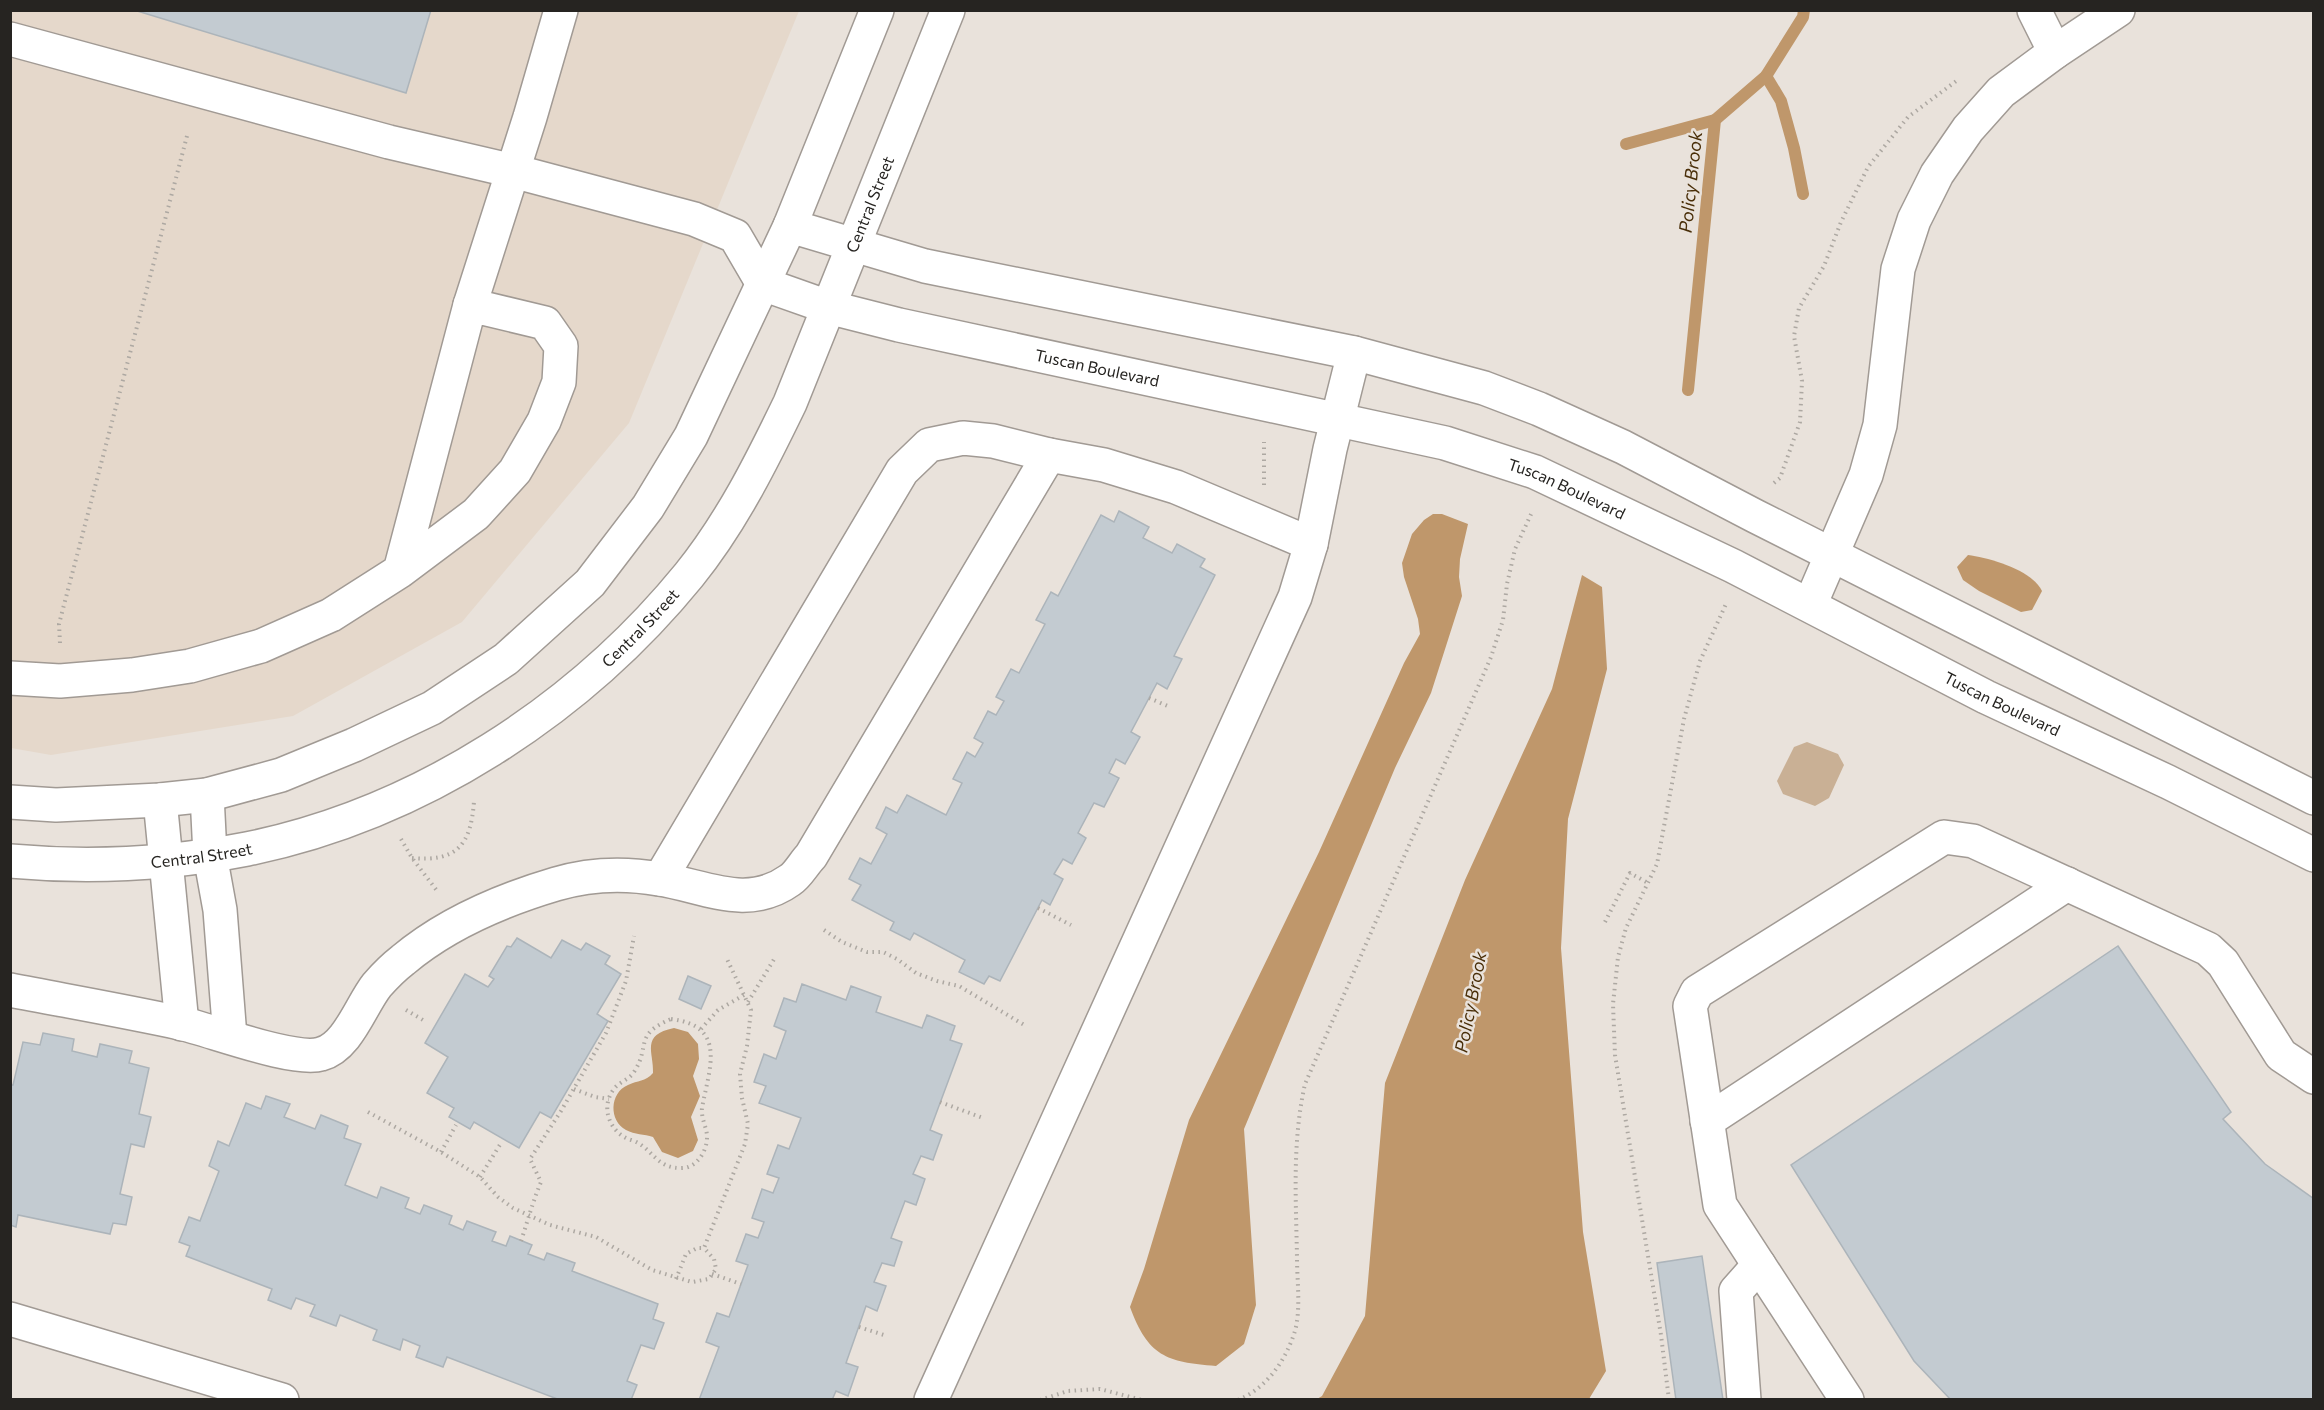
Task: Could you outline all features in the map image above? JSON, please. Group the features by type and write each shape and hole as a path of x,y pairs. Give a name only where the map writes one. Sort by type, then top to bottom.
{"main road":[{"path":"400,571 470,305 561,10"},
{"path":"10,802 56,805 160,800 207,795 281,775 354,746 432,708 506,659 590,583 648,507 691,436 790,226 877,10"},
{"name":"Central Street","path":"10,861 125,864 249,849 297,836 406,797 463,766 528,724 593,674 648,622 690,573 727,520 763,459 786,413 948,10"},
{"path":"2034,10 2055,52"},
{"path":"1810,605 1866,475 1880,425 1898,269 1914,220 1937,174 1968,129 2001,92 2118,10"},
{"path":"10,39 389,142 513,171 694,219 735,236 790,226 925,266 1354,353 1484,388 1539,409 1623,447 2313,798"},
{"path":"735,236 763,284"},
{"name":"Tuscan Boulevard","path":"763,284 828,307 899,325 1445,443 1535,472 1723,561 1986,697 2168,782 2313,855"},
{"path":"10,678 60,681 132,675 190,666 261,646 332,615 400,571 476,514 515,471 544,421 559,382 561,346 544,324 470,305"},
{"path":"931,1400 1295,597 1311,544 1330,449 1354,353"},
{"path":"660,879 902,471 929,446 963,438 993,441 1049,455 1104,465 1176,487 1311,544"},
{"path":"10,990 182,1024 296,1055 321,1054 337,1045 357,1019 377,986 403,960 456,924 516,896 569,880 616,874 660,879 708,892 743,897 772,889 791,880 810,856 1049,455"},
{"path":"207,795 210,855 220,910 230,1037"},
{"path":"160,800 182,1024"},
{"path":"1847,1400 1720,1206 1689,1006 1697,992 1944,837 1973,841 2208,949 2223,963 2281,1055 2313,1077"},
{"path":"1707,1121 2067,884"},
{"path":"1744,1400 1736,1291 1759,1265"},
{"path":"10,1319 282,1400"}],"path":[{"path":"1769,487 1780,478 1800,422 1802,381 1794,336 1799,308 1824,266 1841,222 1868,168 1908,117 1964,75"},
{"path":"61,650 60,624 187,136"},
{"path":"1264,435 1264,488"},
{"path":"1238,1400 1271,1378 1287,1352 1296,1329 1295,1160 1298,1116 1305,1084 1491,657 1503,620 1507,584 1515,549 1534,508"},
{"path":"1149,698 1170,707"},
{"path":"412,858 444,858 459,850 468,832 474,795"},
{"path":"398,834 412,858 444,900"},
{"path":"1605,922 1630,873 1648,883"},
{"path":"1038,908 1071,926"},
{"path":"824,930 842,942 867,952 883,952 916,973 959,986 1026,1026"},
{"path":"521,1240 541,1182 530,1159 606,1033 626,981 634,936"},
{"path":"748,1003 776,956"},
{"path":"704,1248 745,1144 748,1124 742,1098 740,1074 747,1046 751,1010 726,957"},
{"path":"701,1029 718,1010 744,995"},
{"path":"671,1019 688,1021 701,1029 709,1043 711,1056 710,1075 702,1113 707,1136 701,1157 693,1165 684,1168 661,1164 642,1145 614,1131 608,1118 609,1099 622,1081 633,1075 647,1035 658,1025 671,1019"},
{"path":"574,1089 595,1097 609,1099"},
{"path":"940,1102 983,1118"},
{"path":"368,1112 441,1152 480,1177 498,1197 513,1208 550,1225 596,1237 652,1270 676,1279 692,1282 709,1279 716,1269 714,1258 704,1248 697,1248 686,1254 676,1279"},
{"path":"441,1152 456,1125"},
{"path":"480,1177 501,1143"},
{"path":"712,1274 741,1284"},
{"path":"859,1327 885,1335"},
{"path":"1040,1400 1068,1391 1100,1389 1142,1400"}],"shaded area":[{"path":"10,11 799,11 629,423 462,622 293,716 51,755 11,748"},
{"path":"1807,742 1838,754 1844,765 1829,798 1815,806 1783,794 1777,781 1794,747"}],"water":[{"path":"1433,514 1442,514 1468,524 1460,559 1459,577 1462,596 1431,693 1395,768 1244,1129 1256,1305 1244,1344 1216,1366 1184,1362 1161,1353 1152,1346 1144,1336 1130,1307 1144,1269 1189,1120 1319,852 1404,663 1420,634 1402,563 1412,534 1424,520"},
{"path":"1968,555 2010,566 2029,577 2042,591 2032,610 2021,612 1979,591 1963,580 1957,567"},
{"path":"1582,575 1602,587 1607,669 1568,819 1561,948 1583,1232 1606,1371 1589,1399 1317,1399 1322,1396 1365,1316 1385,1083 1465,880 1552,689"},
{"path":"674,1028 688,1032 698,1044 699,1059 693,1076 700,1096 691,1117 698,1140 693,1151 678,1158 662,1152 653,1137 633,1133 620,1126 613,1107 617,1094 622,1089 653,1073 651,1045 653,1040 663,1031"}],"building":[{"path":"134,10 431,10 406,93"},
{"path":"1119,511 1149,527 1143,538 1172,553 1177,544 1205,559 1200,567 1215,575 1174,656 1182,659 1167,689 1157,683 1131,732 1140,737 1125,764 1116,759 1109,773 1119,778 1104,807 1094,803 1078,833 1086,838 1072,864 1063,859 1054,874 1063,879 1050,905 1042,900 1000,981 989,976 984,984 959,972 965,960 914,933 910,940 890,930 894,922 852,900 861,885 849,879 860,858 871,864 887,834 876,828 886,807 897,813 907,795 946,815 962,783 953,779 967,752 975,757 983,743 974,738 988,711 996,715 1004,701 996,697 1011,669 1019,673 1045,624 1036,620 1051,592 1058,596 1101,515 1114,522"},
{"path":"517,938 551,958 562,940 581,950 586,943 610,956 605,964 621,974 597,1014 608,1021 551,1118 540,1112 519,1148 474,1122 470,1129 449,1117 454,1108 427,1093 448,1057 425,1043 465,974 488,987 494,979 489,976 507,946 511,947"},
{"path":"2118,946 2231,1112 2223,1119 2265,1164 2314,1199 2314,1400 1951,1400 1914,1361 1791,1165"},
{"path":"688,976 711,986 701,1009 679,999"},
{"path":"802,984 846,1000 851,986 881,997 876,1012 922,1028 927,1015 955,1026 950,1040 962,1044 930,1130 942,1135 933,1160 921,1156 913,1174 925,1179 916,1205 905,1201 891,1238 902,1242 894,1266 882,1263 874,1282 886,1286 877,1311 866,1306 846,1363 858,1367 848,1396 836,1391 832,1400 699,1400 719,1347 706,1342 717,1313 729,1317 748,1265 736,1261 746,1234 758,1238 764,1222 752,1218 762,1189 773,1193 779,1178 767,1174 778,1145 789,1149 801,1118 759,1103 766,1086 754,1082 764,1054 776,1059 786,1031 774,1026 784,998 796,1002"},
{"path":"43,1033 74,1039 72,1051 97,1057 100,1044 132,1051 129,1063 149,1068 139,1114 151,1117 144,1147 131,1144 120,1194 132,1197 126,1225 113,1223 110,1234 18,1215 16,1227 10,1225 10,1085 13,1085 23,1042 40,1045"},
{"path":"266,1096 290,1104 284,1117 315,1129 321,1115 348,1126 344,1138 361,1144 345,1185 377,1198 381,1187 409,1198 405,1208 420,1214 424,1205 452,1216 449,1224 463,1230 467,1221 496,1232 492,1241 506,1246 510,1236 532,1245 528,1254 544,1260 547,1253 575,1263 572,1271 658,1304 653,1319 664,1323 654,1349 641,1345 627,1381 637,1385 631,1400 560,1400 447,1357 443,1367 416,1357 420,1346 403,1339 400,1350 373,1340 377,1330 340,1315 336,1326 310,1316 315,1305 296,1298 291,1309 268,1300 272,1289 186,1256 190,1246 179,1242 189,1217 200,1221 219,1171 209,1166 218,1141 229,1146 246,1103 261,1109"},
{"path":"1702,1256 1723,1400 1676,1400 1657,1263"}],"waterway":[{"name":"Policy Brook","path":"1688,390 1715,120 1766,76 1803,17 1804,10"},
{"path":"1766,76 1781,101 1794,148 1803,194"},
{"path":"1626,144 1715,120"}]}
